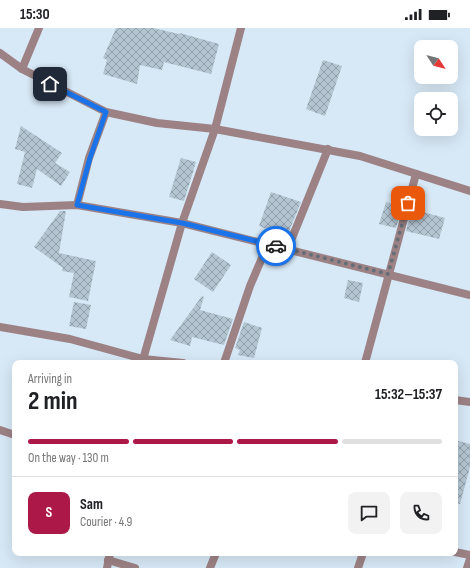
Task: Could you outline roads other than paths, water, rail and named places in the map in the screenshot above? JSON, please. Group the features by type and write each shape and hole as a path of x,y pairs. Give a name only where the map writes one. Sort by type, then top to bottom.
{"street":[{"path":"22,69 40,28"},
{"path":"142,360 182,223 215,129 241,28"},
{"path":"0,53 22,69 106,112 157,123 215,129 328,149 360,156 470,191"},
{"path":"77,205 90,158 106,112"},
{"path":"288,248 328,149"},
{"path":"366,360 416,174"},
{"path":"0,204 24,207 77,205 182,223 470,294"},
{"path":"225,360 250,286 268,244"},
{"path":"0,327 70,339 139,360"},
{"path":"458,400 470,402"},
{"path":"0,430 12,433"},
{"path":"458,553 470,555"},
{"path":"210,568 215,556"},
{"path":"358,568 362,556"},
{"path":"467,568 470,559"},
{"path":"108,560 135,568"}]}
